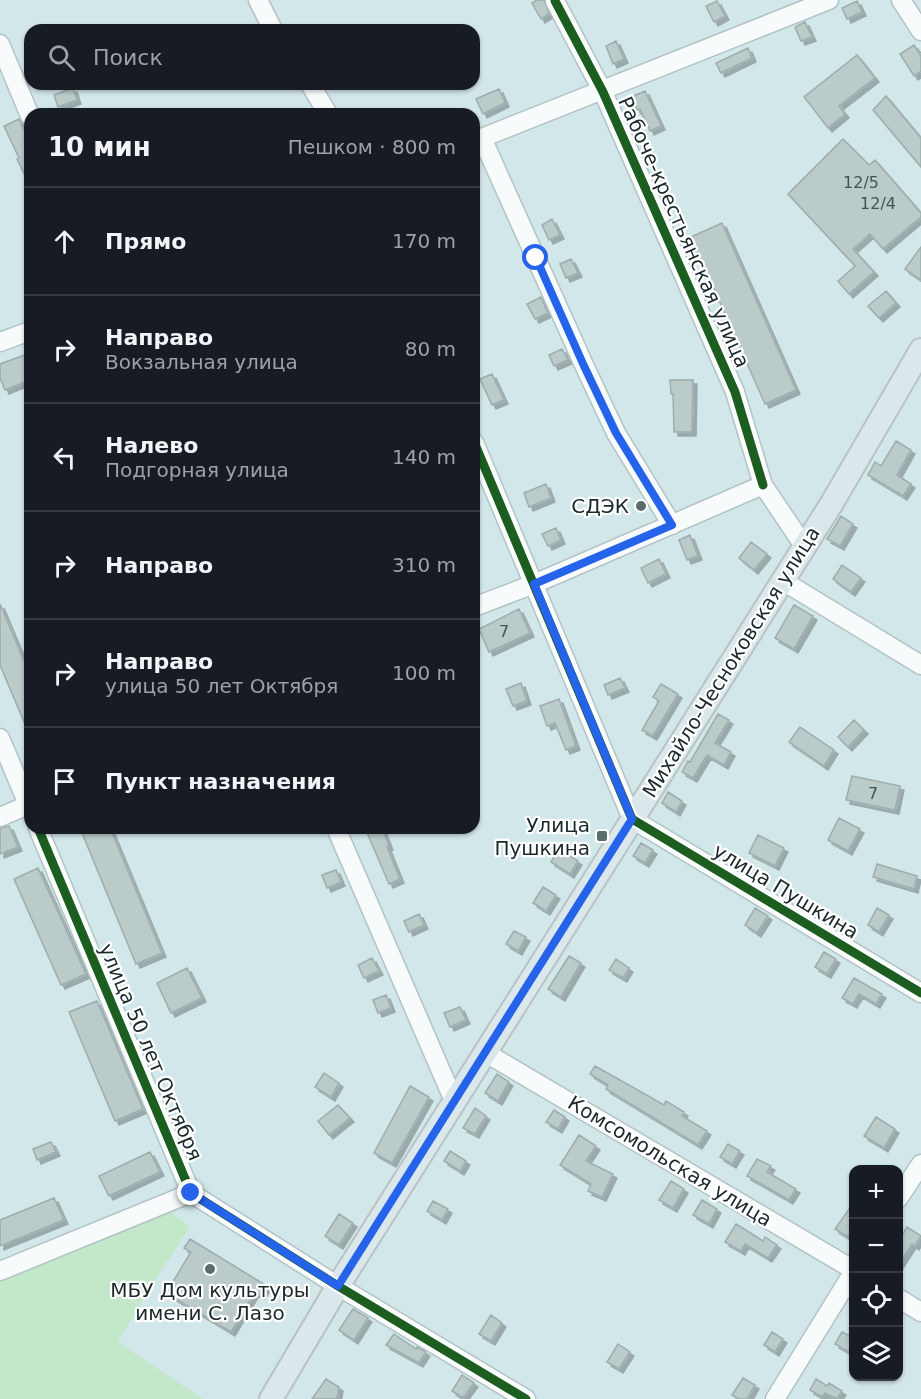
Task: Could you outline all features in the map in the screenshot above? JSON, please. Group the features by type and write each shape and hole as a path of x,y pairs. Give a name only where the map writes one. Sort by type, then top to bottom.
{"main road":[{"name":"Михайло-Чесноковская улица","path":"271,1399 338,1286 832,503 921,350"}],"street":[{"path":"258,0 270,24"},
{"path":"480,139 829,0"},
{"path":"901,0 921,32"},
{"name":"Рабоче-крестьянская улица","path":"555,1 603,92 735,392 763,485 804,546"},
{"path":"0,44 27,108"},
{"path":"314,90 324,108"},
{"path":"480,144 616,433 672,525"},
{"path":"0,342 24,333"},
{"path":"480,456 632,819"},
{"path":"480,605 534,584 763,485"},
{"path":"783,581 921,665"},
{"path":"0,738 23,774"},
{"path":"0,817 24,809"},
{"name":"улица Пушкина","path":"632,819 921,993"},
{"name":"улица 50 лет Октября","path":"41,834 191,1193"},
{"path":"339,834 454,1101"},
{"name":"Комсомольская улица","path":"486,1053 849,1267"},
{"path":"903,1191 921,1164"},
{"path":"0,1271 191,1193 338,1286 526,1399"},
{"path":"775,1399 852,1273"},
{"path":"903,1301 921,1312"}],"green space":[{"path":"167,1209 190,1227 154,1281 118,1342 203,1399 0,1399 0,1274"}],"building":[{"path":"544,0 549,14 541,19 532,3"},
{"path":"717,1 725,16 714,22 706,6"},
{"path":"857,1 862,12 847,19 842,8"},
{"path":"805,22 812,37 801,41 795,27"},
{"path":"616,41 624,59 613,64 606,46"},
{"path":"914,45 921,56 921,71 914,76 900,54"},
{"path":"748,48 752,58 721,73 716,63"},
{"path":"857,55 875,78 839,106 845,114 828,128 804,97"},
{"path":"499,89 505,103 483,114 476,99"},
{"path":"74,90 77,100 58,107 54,95"},
{"path":"645,91 661,126 650,131 640,109 637,110 631,97"},
{"path":"886,96 921,138 921,167 873,110"},
{"path":"19,119 24,129 24,174 17,159 19,158 4,126"},
{"path":"843,139 869,165 875,160 921,213 921,217 883,249 870,234 853,249 874,272 849,294 838,281 855,266 788,194"},
{"path":"552,219 560,235 549,240 542,225"},
{"path":"722,223 796,390 765,404 691,237"},
{"path":"921,247 921,280 905,269"},
{"path":"571,259 578,273 566,278 560,264"},
{"path":"886,291 896,303 879,318 868,306"},
{"path":"541,297 548,313 535,319 527,304"},
{"path":"562,349 568,360 554,366 549,355"},
{"path":"24,355 24,382 5,390 0,378 0,364"},
{"path":"492,374 504,400 492,405 480,379"},
{"path":"670,380 693,380 692,432 674,432 673,394 671,394"},
{"path":"896,441 911,450 897,475 911,484 903,496 868,475 875,462 881,466"},
{"path":"546,484 551,498 529,507 524,493"},
{"path":"841,516 853,524 840,546 827,539"},
{"path":"556,528 561,540 548,546 542,534"},
{"path":"690,535 698,556 687,560 679,540"},
{"path":"751,542 767,554 754,570 739,558"},
{"path":"659,559 666,574 648,583 641,568"},
{"path":"842,565 861,578 851,592 833,579"},
{"path":"0,604 24,661 24,722 0,665"},
{"path":"794,605 813,616 794,649 775,638"},
{"path":"519,609 530,633 489,652 480,628"},
{"path":"620,678 625,688 608,695 604,685"},
{"path":"521,683 527,701 513,706 506,689"},
{"path":"661,684 678,694 653,736 642,730 659,701 653,697"},
{"path":"559,699 576,746 566,750 555,723 547,726 540,706"},
{"path":"718,714 729,720 715,743 731,752 724,765 707,755 693,778 682,772"},
{"path":"854,720 864,730 848,747 838,737"},
{"path":"800,727 834,750 824,766 789,742"},
{"path":"852,776 900,786 895,810 846,800"},
{"path":"668,792 682,801 676,812 662,803"},
{"path":"839,818 860,829 848,851 828,840"},
{"path":"9,826 18,847 0,854 0,828"},
{"path":"82,834 112,834 162,953 136,964"},
{"path":"368,834 384,834 400,879 389,884"},
{"path":"758,835 784,848 775,866 749,853"},
{"path":"641,843 653,850 645,863 633,856"},
{"path":"558,849 578,861 570,874 551,862"},
{"path":"877,864 917,876 914,889 873,877"},
{"path":"38,868 86,974 61,985 14,879"},
{"path":"336,870 341,882 327,888 322,875"},
{"path":"543,887 556,895 546,911 533,903"},
{"path":"755,908 768,916 757,933 745,925"},
{"path":"877,908 889,915 879,932 868,925"},
{"path":"419,914 424,925 409,932 404,921"},
{"path":"514,931 526,937 518,951 506,944"},
{"path":"824,952 836,959 827,974 815,967"},
{"path":"569,956 581,963 561,997 548,989"},
{"path":"372,958 379,971 364,978 358,965"},
{"path":"616,959 629,968 623,978 609,970"},
{"path":"187,968 202,998 171,1013 157,983"},
{"path":"854,978 882,994 876,1004 859,994 853,1004 842,998"},
{"path":"386,995 391,1008 378,1013 373,1000"},
{"path":"97,1001 143,1109 115,1121 69,1012"},
{"path":"460,1007 466,1020 450,1027 444,1013"},
{"path":"595,1066 664,1105 666,1101 684,1112 682,1116 707,1131 698,1145 606,1089 608,1085 590,1074"},
{"path":"324,1073 339,1083 331,1097 315,1087"},
{"path":"497,1074 509,1082 498,1101 485,1093"},
{"path":"410,1086 429,1097 392,1163 374,1153"},
{"path":"338,1105 350,1118 329,1135 318,1121"},
{"path":"475,1108 486,1116 475,1134 463,1128"},
{"path":"554,1110 565,1117 558,1129 546,1122"},
{"path":"876,1117 895,1129 884,1148 864,1136"},
{"path":"579,1135 596,1146 586,1161 613,1174 602,1197 588,1191 591,1184 560,1165"},
{"path":"51,1142 56,1152 37,1160 33,1149"},
{"path":"728,1144 740,1151 732,1164 720,1157"},
{"path":"450,1151 466,1161 460,1171 444,1161"},
{"path":"150,1152 160,1172 109,1196 99,1176"},
{"path":"757,1159 771,1166 767,1172 796,1189 789,1200 747,1176"},
{"path":"671,1181 684,1189 673,1208 659,1200"},
{"path":"54,1198 64,1220 0,1246 0,1220"},
{"path":"702,1200 717,1209 709,1224 693,1215"},
{"path":"433,1201 448,1209 442,1220 427,1211"},
{"path":"849,1209 848,1237 835,1229"},
{"path":"339,1214 353,1223 339,1245 325,1236"},
{"path":"736,1224 763,1241 765,1237 777,1245 768,1258 745,1244 741,1251 725,1242"},
{"path":"907,1227 921,1236 915,1246 912,1244 903,1258 903,1234"},
{"name":"МБУ Дом культуры имени С. Лазо","path":"190,1239 267,1286 261,1295 255,1292 231,1332 166,1293 191,1252 184,1248"},
{"path":"353,1309 368,1318 354,1340 339,1330"},
{"path":"491,1315 502,1323 491,1341 479,1334"},
{"path":"772,1332 783,1339 775,1352 764,1345"},
{"path":"842,1332 849,1336 849,1352 835,1344"},
{"path":"394,1334 416,1349 417,1347 426,1352 419,1363 386,1345"},
{"path":"618,1344 630,1352 619,1369 607,1362"},
{"path":"462,1375 474,1383 463,1398 452,1391"},
{"path":"743,1378 755,1385 747,1399 739,1399 732,1395"},
{"path":"326,1379 339,1387 337,1399 312,1399"},
{"path":"816,1379 827,1386 829,1383 842,1391 837,1399 825,1393 822,1397 810,1390"}],"cycle path":[{"path":"555,1 603,92 735,392 763,485"},
{"path":"480,456 632,819 921,993"},
{"path":"41,834 191,1193 338,1286 526,1399"}],"place":[{"name":"СДЭК","path":"641,506"},
{"name":"Улица Пушкина","path":"602,836"},
{"name":"МБУ Дом культуры имени С. Лазо","path":"210,1269"}],"route":[{"path":"191,1193 338,1286 632,819 534,584 672,525 616,433 536,258"}]}
